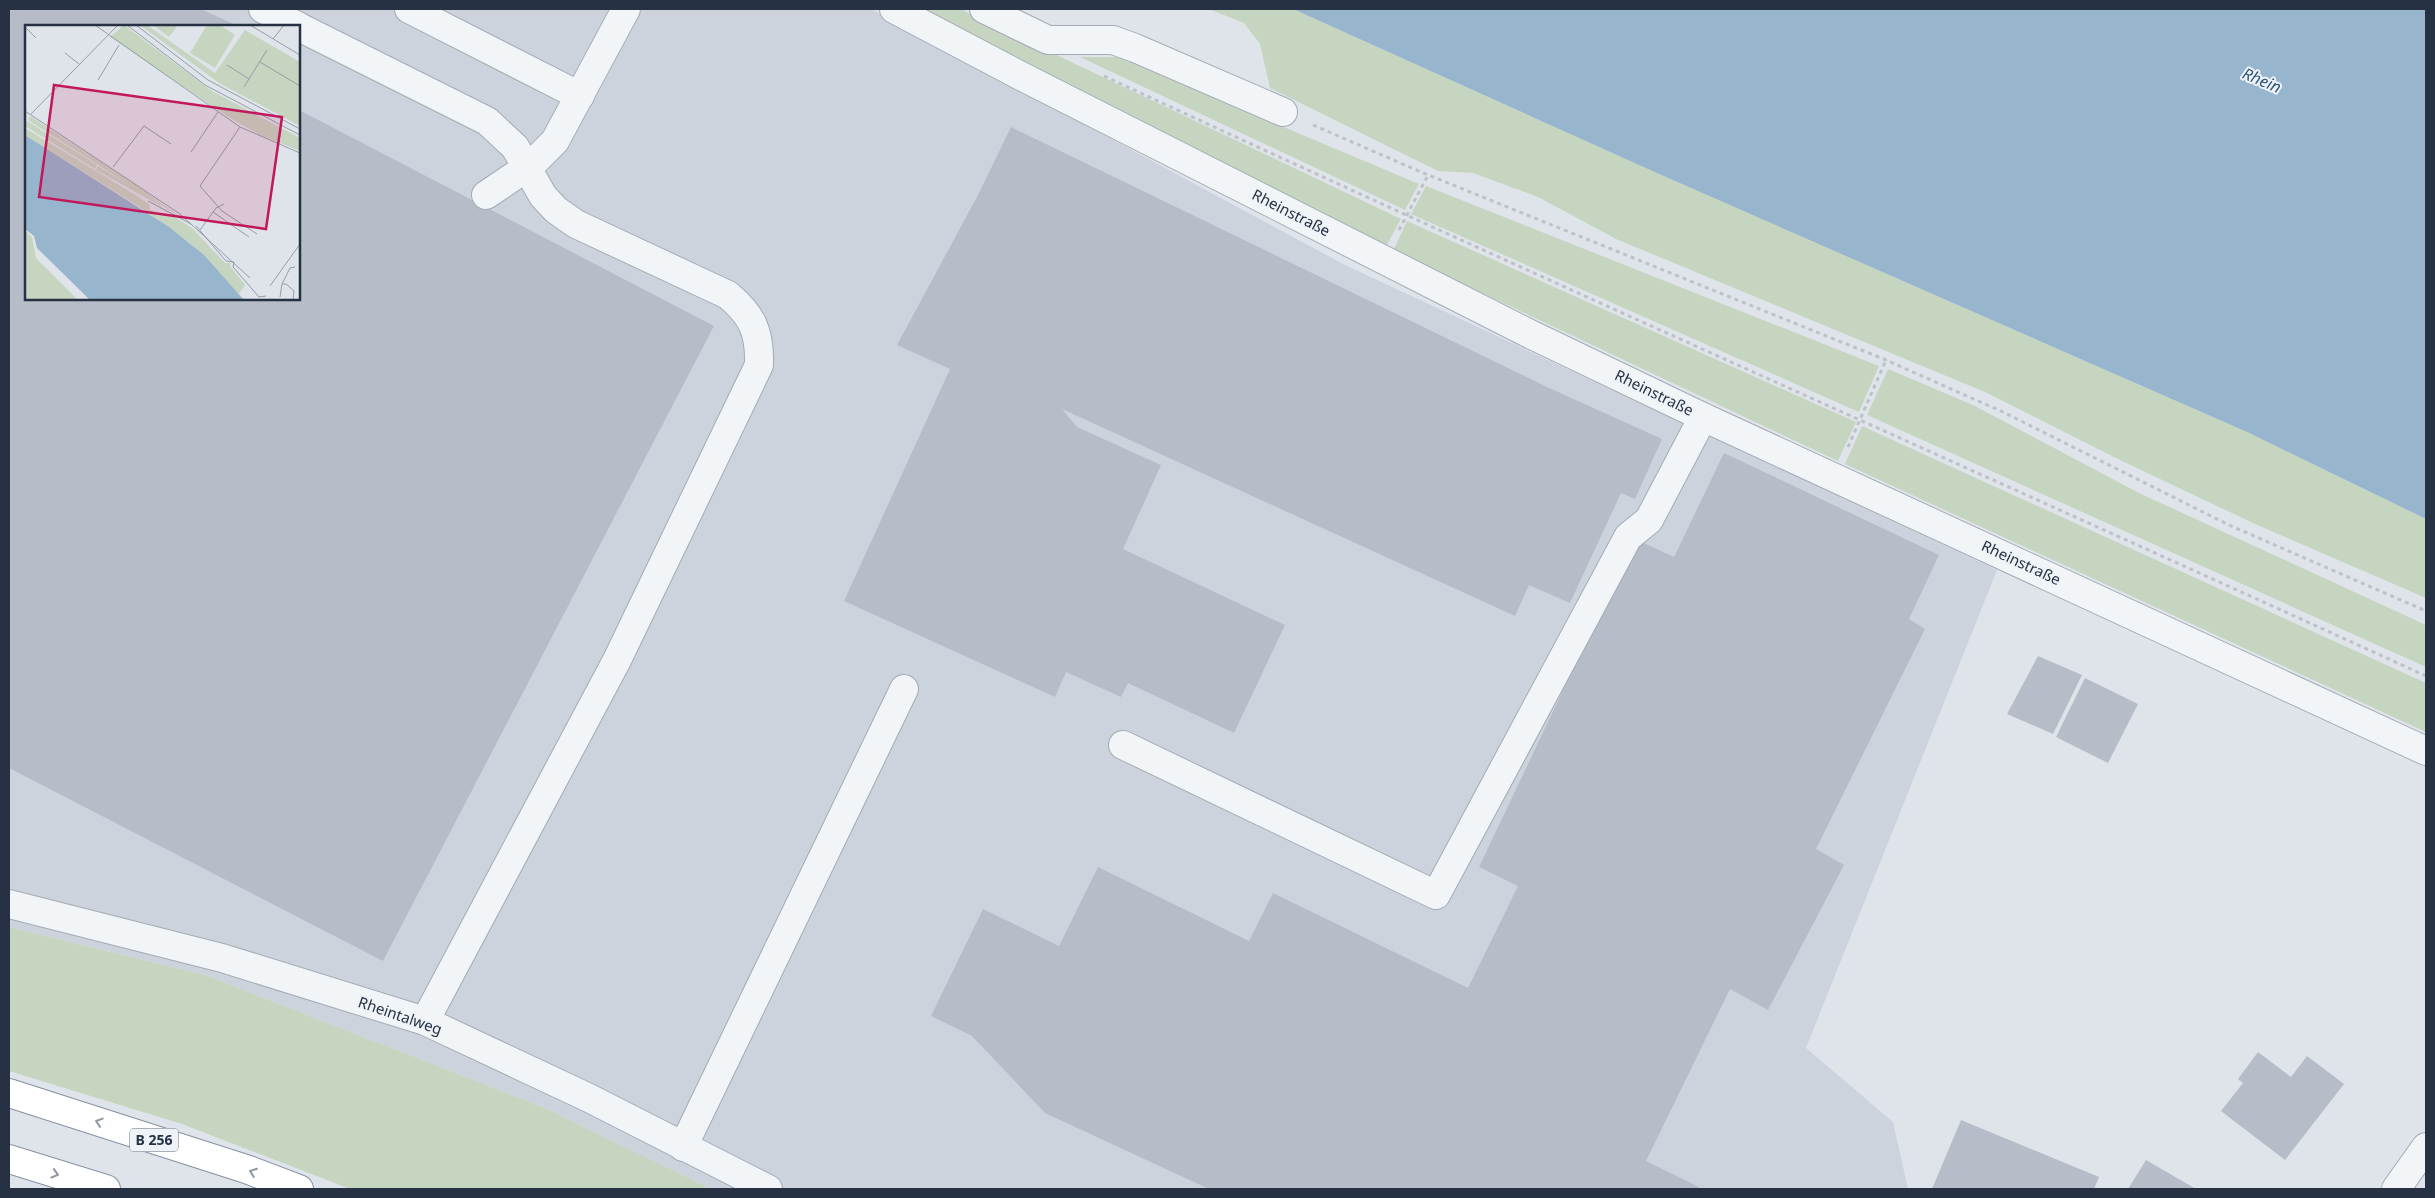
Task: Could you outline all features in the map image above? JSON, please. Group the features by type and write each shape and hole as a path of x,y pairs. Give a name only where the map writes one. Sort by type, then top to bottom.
{"highway":[{"name":"B 256","path":"9,1093 246,1169 299,1189"},
{"path":"9,1160 106,1189"}],"street":[{"path":"263,9 296,25"},
{"path":"409,9 580,96"},
{"path":"486,195 543,156 555,142 626,9"},
{"name":"Rheinstraße","path":"894,9 1384,261 1704,416 2426,751"},
{"path":"984,9 1048,40 1113,40 1283,112"},
{"path":"300,27 487,121 515,147 542,196 556,210 576,224 728,295 742,306 752,322 760,344 759,365 617,660 425,1022"},
{"path":"1123,745 1436,895 1628,537 1649,520 1704,416"},
{"path":"683,1148 904,689"},
{"name":"Rheintalweg","path":"9,904 222,958 425,1022 590,1098 683,1148 768,1189"},
{"path":"2396,1189 2426,1147"}],"path":[{"path":"1060,41 1067,52 1087,68 1406,216 1860,419 2426,676"},
{"path":"1283,112 1428,175 1886,360 2004,412 2229,525 2426,611"},
{"path":"1401,227 1428,175"},
{"path":"1855,431 1886,360"}],"shaded area":[{"path":"9,9 871,9 1343,264 1997,570 1806,1048 1893,1122 1908,1189 711,1189 545,1108 205,975 9,927"}],"green space":[{"path":"919,9 960,9 1401,219 1385,248"},
{"path":"1209,9 1293,9 1659,174 2247,432 2426,519 2426,598 2255,524 2122,461 1985,392 1616,239 1538,197 1473,173 1438,171 1270,88 1260,44 1244,23"},
{"path":"1080,57 1118,57 1419,184 1405,210"},
{"path":"1426,186 1879,366 1859,412 1411,214"},
{"path":"1407,221 1856,422 1838,461 1393,251"},
{"path":"1888,369 1973,405 2139,493 2426,625 2426,667 1867,415"},
{"path":"1862,426 2426,683 2426,732 1845,464"},
{"path":"9,927 205,975 545,1108 711,1189 350,1189 182,1124 9,1071"}],"water":[{"name":"Rhein","path":"1293,9 2426,9 2426,519 2247,432 1659,174"}],"building":[{"path":"9,9 201,9 236,25 25,25 25,300 300,300 300,111 714,326 383,961 9,768"},
{"path":"1011,127 1547,387 1662,439 1635,499 1621,493 1570,603 1529,585 1515,616 1062,409 1077,427 1161,465 1123,549 1285,625 1234,733 1128,683 1121,697 1066,672 1055,697 844,601 950,369 897,345 978,195"},
{"path":"1724,453 1939,555 1909,619 1925,629 1816,849 1844,865 1768,1010 1730,989 1646,1161 1699,1187 1698,1189 1209,1189 1045,1113 972,1036 931,1016 983,909 1059,946 1098,867 1249,941 1273,893 1468,988 1518,886 1479,867 1635,539 1674,557"},
{"path":"2038,656 2082,675 2053,734 2007,714"},
{"path":"2085,678 2138,704 2108,763 2056,737"},
{"path":"2258,1052 2291,1077 2307,1056 2344,1084 2285,1160 2221,1111 2243,1083 2238,1079"},
{"path":"1961,1120 2099,1177 2094,1189 1932,1189"},
{"path":"2146,1160 2196,1189 2128,1189"}]}
